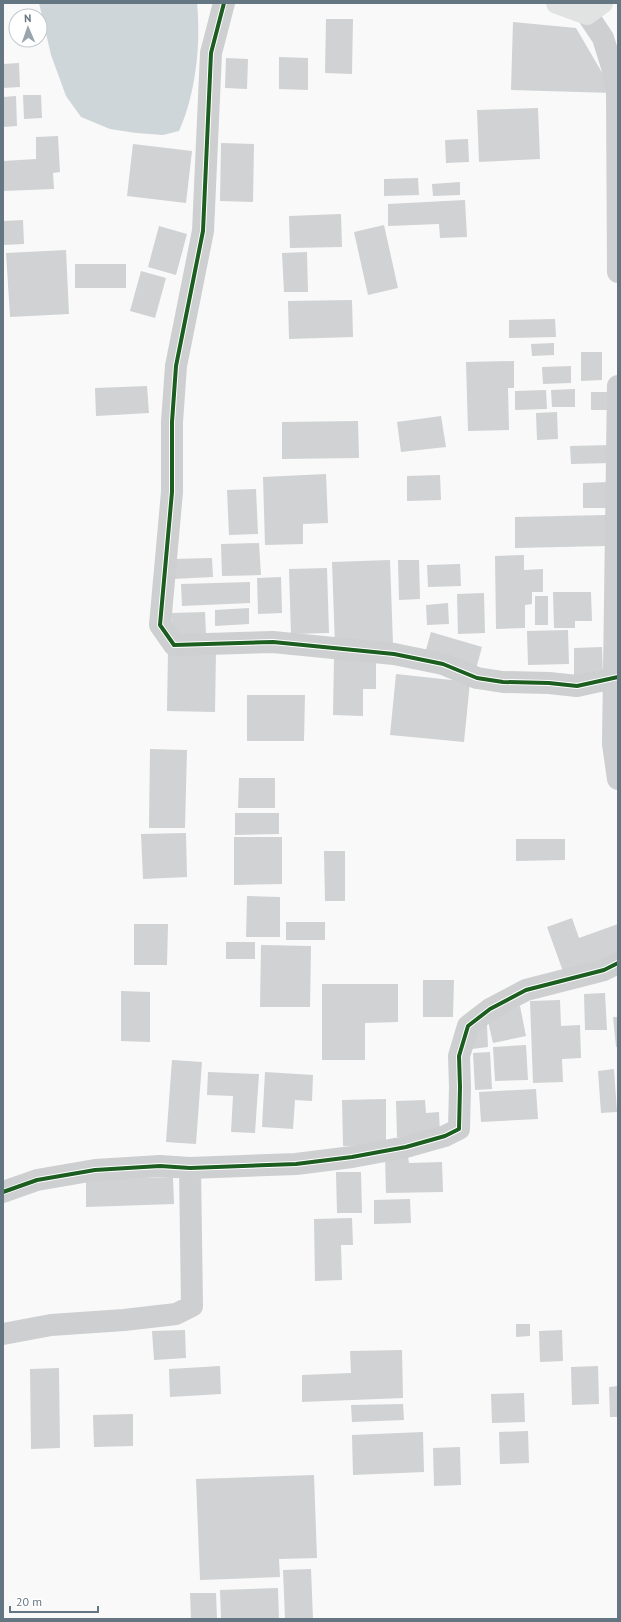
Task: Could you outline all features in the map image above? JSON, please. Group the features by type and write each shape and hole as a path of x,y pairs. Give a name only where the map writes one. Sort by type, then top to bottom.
{"main road":[{"path":"557,3 594,9"}],"street":[{"path":"224,3 211,53 204,232 176,366 172,422 172,492 160,625 174,645 273,642 394,654 443,664 476,678 502,682 549,682 577,686 616,677"},
{"path":"594,9 612,67 617,91 618,272"},
{"path":"618,386 616,677 613,744 618,779"},
{"path":"3,1192 37,1180 95,1170 160,1166 190,1168 296,1164 352,1157 406,1147 445,1136 459,1129 459,1056 468,1026 490,1008 526,990 604,970 618,963"},
{"path":"3,1334 51,1325 124,1320 176,1314 192,1306 190,1168"}],"shaded area":[{"path":"39,3 197,3 198,51 196,68 190,101 179,131 163,135 136,133 110,129 81,117 66,96 51,55 48,42 48,8 40,8"}],"building":[{"path":"326,19 353,19 352,74 325,73"},
{"path":"513,22 576,28 614,93 511,90"},
{"path":"279,57 308,58 308,90 279,89"},
{"path":"226,58 248,59 247,89 225,88"},
{"path":"19,63 20,87 3,88 3,64"},
{"path":"23,95 41,95 42,118 24,119"},
{"path":"16,96 17,126 3,127 3,97"},
{"path":"538,108 540,159 479,162 477,110"},
{"path":"58,136 60,172 53,173 54,189 3,191 3,161 36,159 36,137"},
{"path":"468,139 469,162 446,163 445,140"},
{"path":"221,143 254,144 253,202 220,201"},
{"path":"133,144 192,151 186,203 127,196"},
{"path":"418,178 419,195 384,196 384,179"},
{"path":"460,182 460,195 433,196 432,184"},
{"path":"465,200 467,237 440,238 439,224 388,226 388,204"},
{"path":"341,214 342,247 290,248 289,216"},
{"path":"23,220 24,244 3,245 3,221"},
{"path":"384,225 398,288 368,295 354,232"},
{"path":"159,226 187,234 176,275 148,267"},
{"path":"66,250 69,314 10,317 6,253"},
{"path":"307,252 308,292 284,292 282,253"},
{"path":"75,264 126,264 126,288 75,288"},
{"path":"141,271 166,278 155,318 130,311"},
{"path":"352,300 353,337 289,339 288,301"},
{"path":"555,319 556,337 509,338 509,320"},
{"path":"554,343 554,355 532,356 531,344"},
{"path":"581,352 602,352 602,380 581,381"},
{"path":"514,361 514,388 508,388 509,430 468,431 466,362"},
{"path":"571,366 571,383 543,384 542,367"},
{"path":"147,386 149,413 96,416 95,388"},
{"path":"575,389 575,407 552,407 551,390"},
{"path":"546,390 547,409 515,410 515,391"},
{"path":"591,392 607,392 607,410 591,410"},
{"path":"557,412 558,439 537,440 536,413"},
{"path":"441,416 446,447 401,452 397,422"},
{"path":"358,421 359,458 282,459 282,422"},
{"path":"611,445 611,463 571,464 570,446"},
{"path":"326,474 328,523 303,524 303,544 265,545 263,477"},
{"path":"440,475 441,500 407,501 407,476"},
{"path":"608,482 609,508 583,508 583,483"},
{"path":"256,489 258,534 229,535 227,490"},
{"path":"606,515 607,546 515,548 515,517"},
{"path":"259,543 261,575 222,576 221,544"},
{"path":"524,555 524,570 543,569 543,592 532,592 532,604 525,605 525,628 496,629 495,556"},
{"path":"212,558 213,577 173,579 172,559"},
{"path":"390,560 393,644 335,646 332,562"},
{"path":"398,560 419,560 420,599 399,600"},
{"path":"460,564 461,586 428,587 427,565"},
{"path":"327,568 329,633 291,634 289,569"},
{"path":"281,577 282,613 258,614 257,578"},
{"path":"250,582 250,603 182,606 181,584"},
{"path":"553,592 591,592 592,621 575,621 575,628 554,628"},
{"path":"484,593 485,633 458,634 457,594"},
{"path":"535,596 548,596 548,625 535,625"},
{"path":"448,603 449,624 427,625 426,605"},
{"path":"249,608 249,624 215,626 215,610"},
{"path":"205,612 206,635 172,636 171,613"},
{"path":"568,630 569,664 528,665 527,631"},
{"path":"431,632 482,647 476,669 425,653"},
{"path":"602,647 603,678 574,679 574,648"},
{"path":"168,649 216,650 215,712 167,711"},
{"path":"334,657 376,657 376,689 363,689 363,716 333,715"},
{"path":"396,674 470,682 464,742 390,735"},
{"path":"247,695 305,695 304,741 247,741"},
{"path":"150,749 187,750 185,828 149,828"},
{"path":"239,778 275,778 275,808 238,808"},
{"path":"235,813 279,813 279,834 235,835"},
{"path":"186,833 187,877 143,879 141,834"},
{"path":"234,837 282,837 282,884 234,885"},
{"path":"516,839 565,839 565,860 516,861"},
{"path":"324,851 345,851 345,901 325,901"},
{"path":"247,896 280,897 280,937 246,937"},
{"path":"572,918 579,938 618,924 618,956 564,974 547,927"},
{"path":"286,922 325,922 325,940 286,940"},
{"path":"134,924 168,924 167,965 134,965"},
{"path":"226,942 255,942 255,959 226,959"},
{"path":"261,945 311,946 310,1007 260,1007"},
{"path":"423,980 454,980 453,1017 423,1017"},
{"path":"322,984 398,984 398,1022 365,1023 365,1060 322,1060"},
{"path":"121,991 150,992 150,1042 121,1041"},
{"path":"605,993 607,1030 585,1030 584,994"},
{"path":"560,1000 561,1026 580,1025 581,1058 562,1059 563,1082 533,1083 530,1001"},
{"path":"520,1006 526,1036 493,1043 486,1013"},
{"path":"613,1017 618,1017 618,1047 616,1047"},
{"path":"487,1025 488,1047 472,1049 471,1026"},
{"path":"526,1045 528,1080 495,1081 493,1047"},
{"path":"490,1052 492,1089 475,1090 473,1053"},
{"path":"172,1060 202,1062 196,1144 166,1142"},
{"path":"614,1069 617,1112 601,1113 598,1071"},
{"path":"208,1072 259,1074 255,1133 231,1132 233,1096 207,1095"},
{"path":"265,1072 313,1075 312,1101 295,1100 293,1129 262,1127"},
{"path":"536,1089 538,1119 481,1122 479,1092"},
{"path":"386,1099 386,1145 343,1146 342,1100"},
{"path":"425,1100 426,1113 439,1112 440,1136 397,1137 396,1101"},
{"path":"385,1156 408,1156 409,1163 442,1162 443,1192 386,1193"},
{"path":"336,1172 361,1172 362,1213 337,1213"},
{"path":"173,1177 174,1204 86,1207 86,1180"},
{"path":"410,1199 411,1223 374,1224 374,1200"},
{"path":"352,1218 353,1245 341,1245 342,1280 315,1281 314,1219"},
{"path":"516,1324 530,1324 530,1336 516,1337"},
{"path":"185,1330 186,1358 154,1360 152,1331"},
{"path":"562,1330 563,1361 540,1362 539,1331"},
{"path":"402,1350 403,1398 302,1402 302,1375 351,1373 350,1351"},
{"path":"220,1366 221,1394 170,1397 169,1369"},
{"path":"598,1366 599,1404 572,1405 571,1367"},
{"path":"59,1368 60,1448 31,1449 30,1369"},
{"path":"618,1386 618,1417 610,1417 609,1387"},
{"path":"524,1393 525,1422 492,1423 491,1394"},
{"path":"403,1404 404,1420 352,1422 351,1405"},
{"path":"133,1414 133,1446 94,1447 93,1415"},
{"path":"528,1431 529,1463 500,1464 499,1432"},
{"path":"423,1432 424,1472 353,1475 352,1435"},
{"path":"460,1447 461,1485 434,1486 433,1448"},
{"path":"314,1475 317,1558 279,1559 280,1577 200,1580 196,1479"},
{"path":"311,1569 313,1619 285,1619 283,1570"},
{"path":"278,1588 279,1619 221,1619 220,1590"},
{"path":"190,1593 216,1593 217,1619 191,1619"}],"cycle path":[{"path":"224,3 211,53 203,231 176,366 172,422 172,492 160,625 174,645 273,642 394,654 443,664 477,678 503,682 549,683 577,686 618,677"},
{"path":"3,1192 37,1180 95,1170 160,1166 190,1168 296,1164 352,1157 406,1147 445,1136 459,1129 459,1056 468,1026 490,1009 526,990 604,970 618,963"}]}
